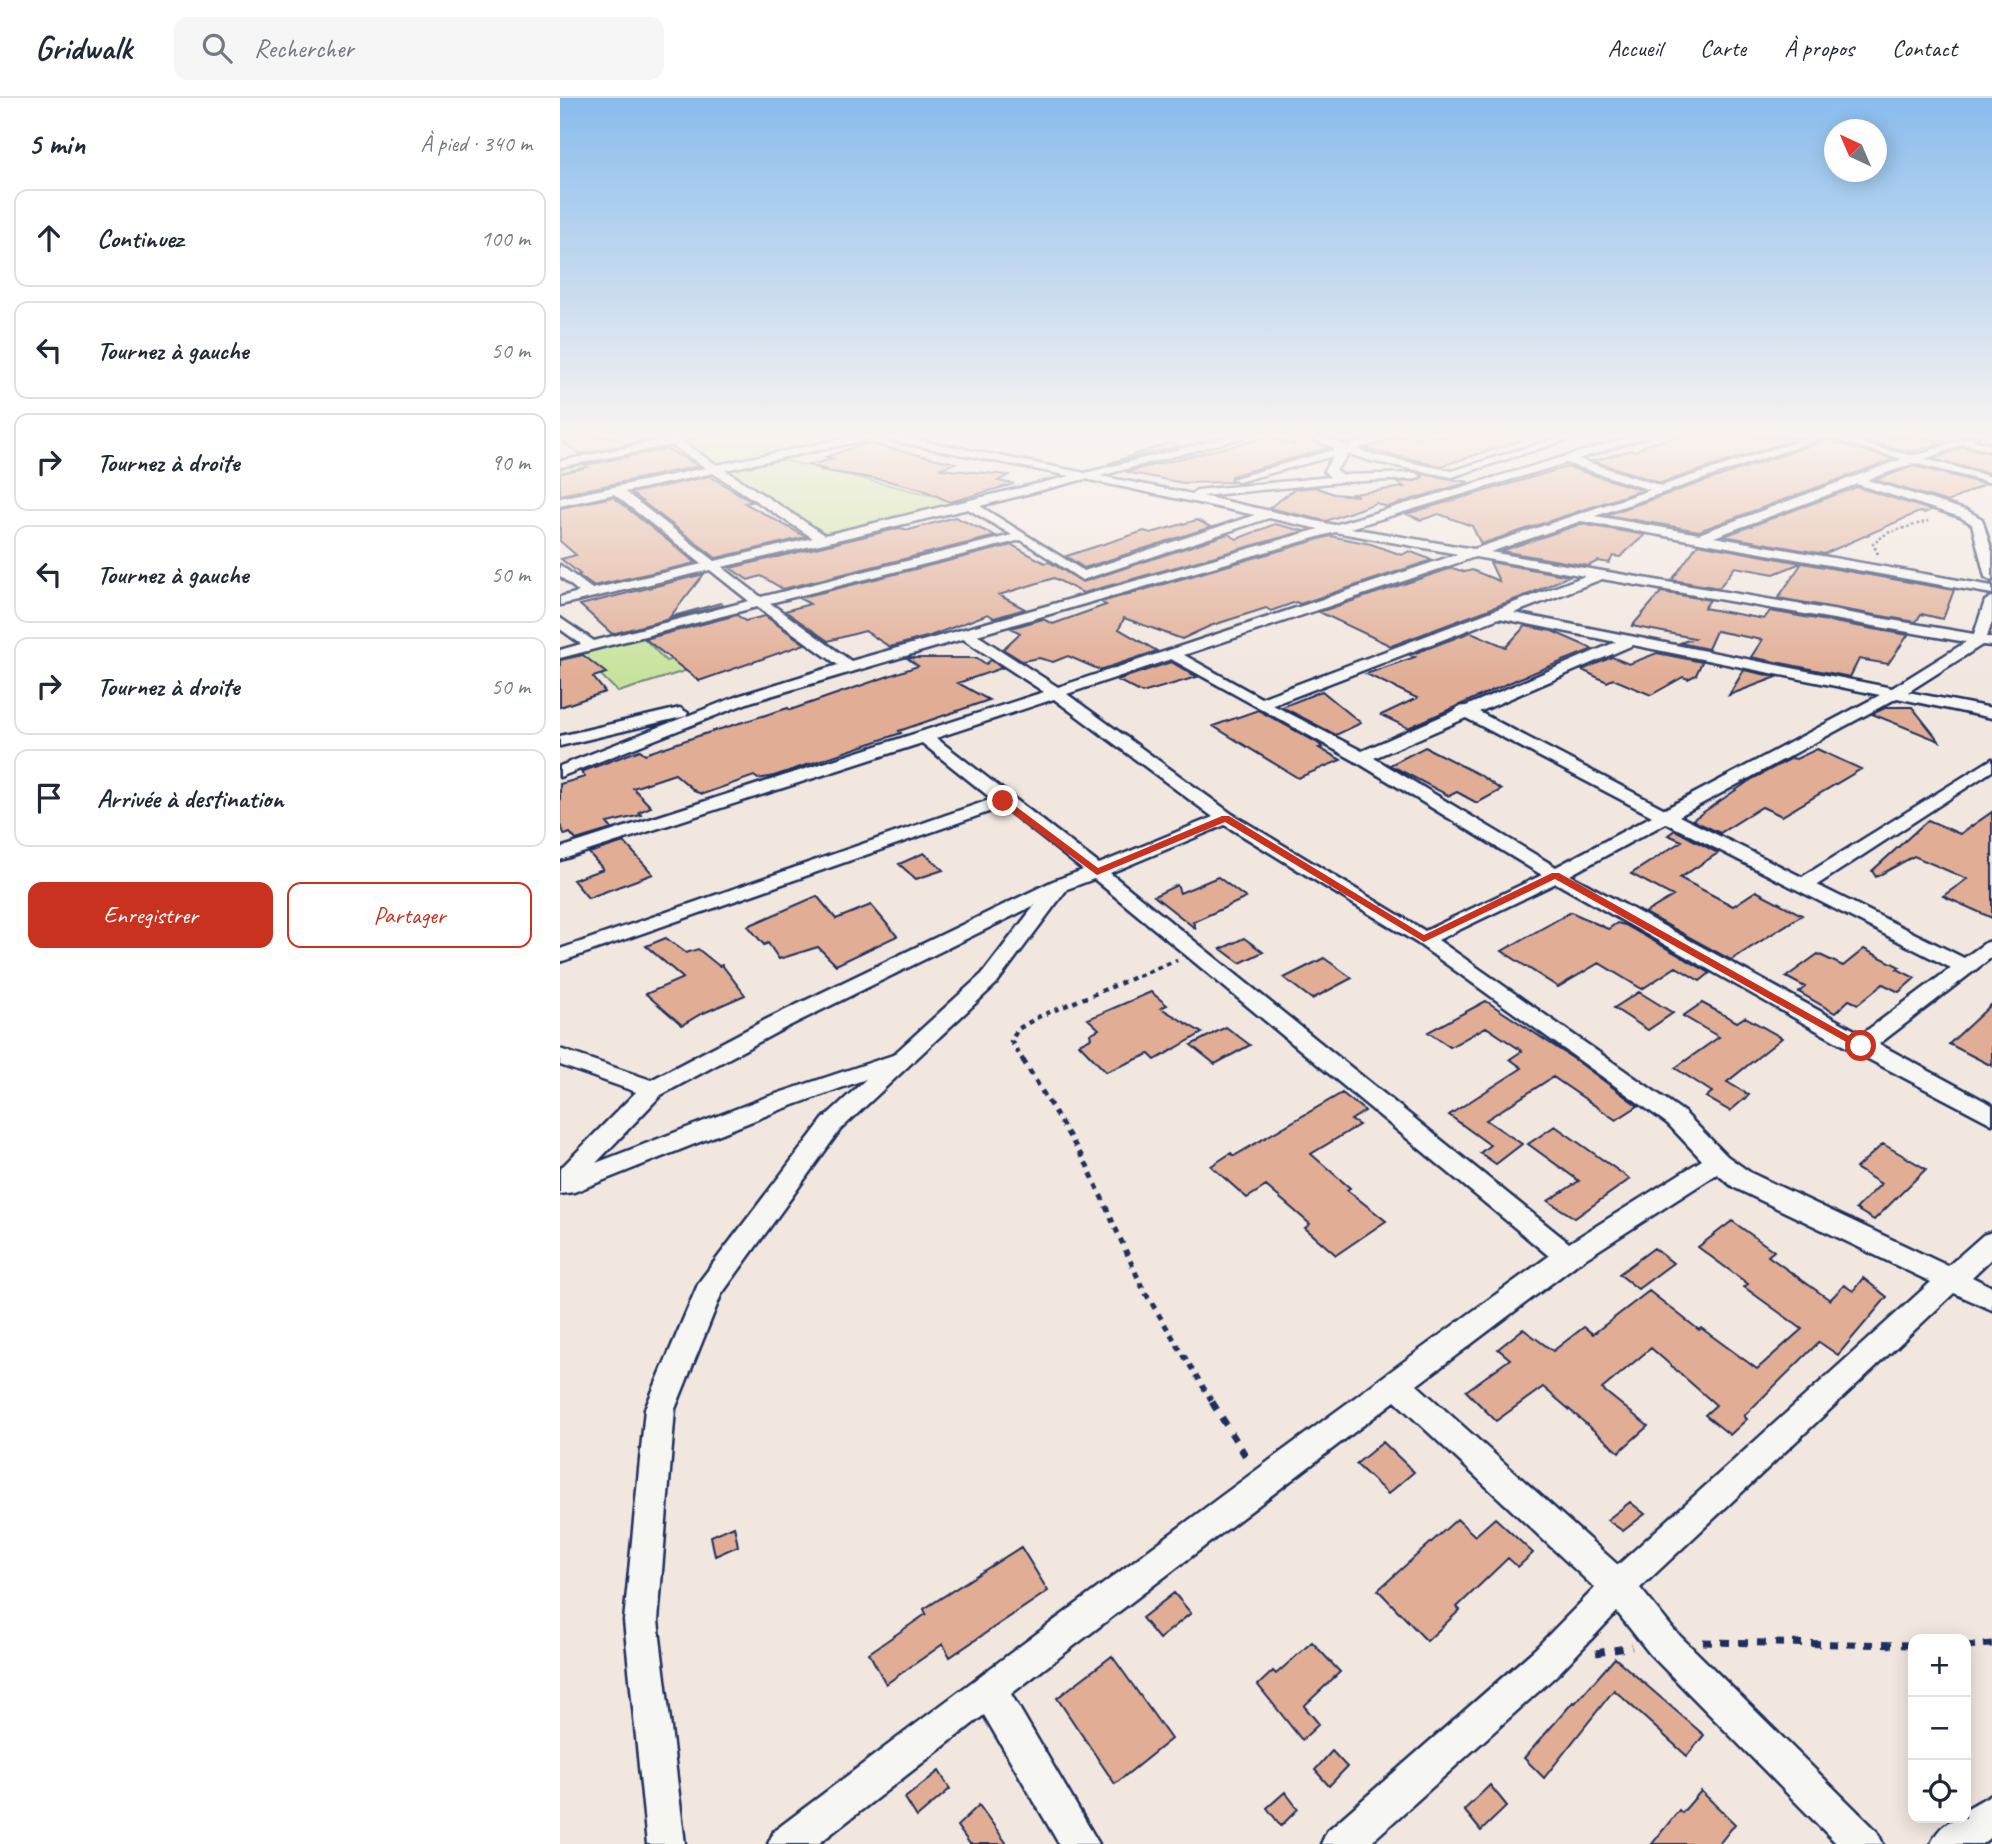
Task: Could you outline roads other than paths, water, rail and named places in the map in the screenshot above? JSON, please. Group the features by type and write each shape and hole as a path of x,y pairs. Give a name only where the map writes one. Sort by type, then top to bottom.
{"street":[{"path":"653,518 759,602 849,666"},
{"path":"790,518 821,538"},
{"path":"560,601 909,518"},
{"path":"993,518 1082,576 1256,518"},
{"path":"1283,518 1597,576 1986,641"},
{"path":"560,772 744,699 849,666 1182,574 1363,518"},
{"path":"560,854 924,737 1575,518"},
{"path":"1588,518 1992,590"},
{"path":"1701,537 1753,518"},
{"path":"1972,518 1978,522 1992,577"},
{"path":"560,654 1023,536"},
{"path":"560,569 589,594"},
{"path":"1260,704 1597,576"},
{"path":"1986,641 1992,601"},
{"path":"1500,614 1628,642 1897,692 1992,713"},
{"path":"560,622 591,645"},
{"path":"967,635 1056,693 1226,818 1424,939 1676,1118 1718,1162 1770,1194 1992,1299"},
{"path":"1424,939 1556,875 1897,692 1986,641"},
{"path":"1361,757 1464,710 1628,642"},
{"path":"1172,654 1361,757 1556,875 1861,1046 1992,1116"},
{"path":"560,741 744,699"},
{"path":"1464,710 1665,816 1964,966"},
{"path":"924,737 1097,872 1567,1256"},
{"path":"1802,886 1992,764"},
{"path":"560,956 1003,801"},
{"path":"560,1186 653,1089 775,1024 1060,885 1226,818"},
{"path":"666,1844 641,1621 660,1409 709,1290 832,1124 989,979 1060,885"},
{"path":"1861,1046 1992,947"},
{"path":"560,1057 653,1089"},
{"path":"560,1186 772,1104 902,1059"},
{"path":"787,1844 1262,1482 1567,1256 1718,1162"},
{"path":"1340,1844 1547,1661 1618,1587 1992,1242"},
{"path":"1396,1385 1618,1587 1662,1642 1864,1844"},
{"path":"989,1690 1080,1844"},
{"path":"1950,1844 1992,1813"}]}
